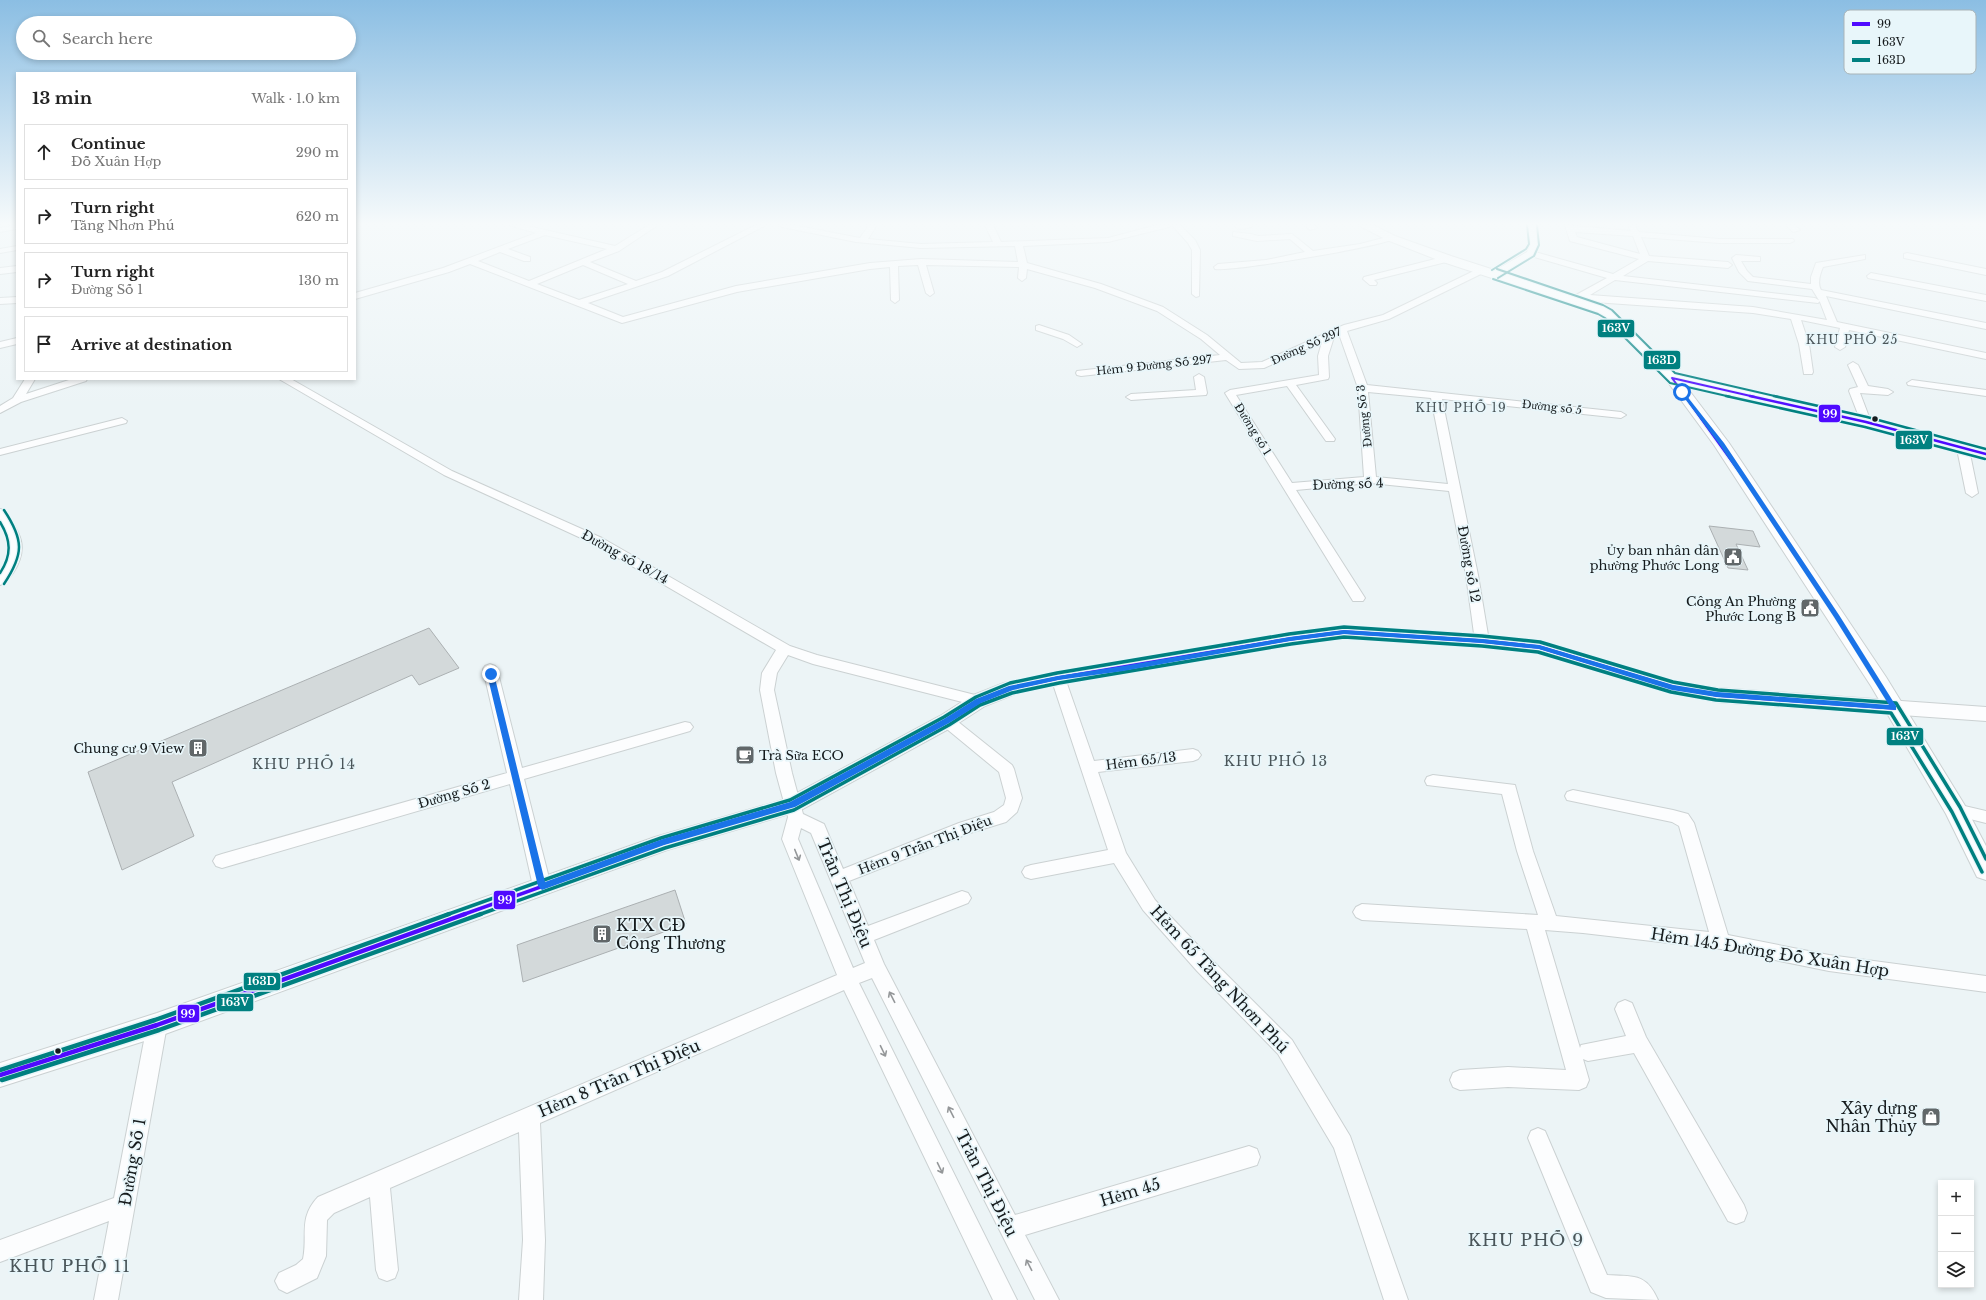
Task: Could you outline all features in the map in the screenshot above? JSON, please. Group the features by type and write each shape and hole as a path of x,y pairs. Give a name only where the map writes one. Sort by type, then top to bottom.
{"main road":[{"path":"1533,286 1577,299 1608,314 1672,378 1721,443 1837,616 1956,810 1986,870"},
{"path":"1672,378 1866,422 1986,454"}],"street":[{"path":"356,296 391,286"},
{"path":"533,286 622,320 736,289 757,286"},
{"path":"580,303 631,286"},
{"path":"895,286 895,300"},
{"path":"928,286 930,293"},
{"name":"Đường Số 297","path":"1097,286 1160,309 1204,336 1239,366 1264,365 1342,330 1386,316 1449,286"},
{"path":"1196,286 1196,294"},
{"path":"1577,299 1599,286"},
{"path":"1723,286 1816,293 1825,302 1833,324"},
{"path":"1779,286 1986,326"},
{"path":"1816,286 1816,293"},
{"path":"1922,286 1986,298"},
{"path":"1577,299 1725,307 1833,324 1986,356"},
{"path":"0,301 16,300"},
{"path":"1795,317 1804,344 1808,372"},
{"path":"1840,348 1845,327"},
{"path":"1039,328 1066,337 1077,344"},
{"name":"Đường Số 3","path":"1342,330 1363,388 1370,480"},
{"name":"Đường số 1","path":"1329,336 1323,356 1324,377 1230,393 1289,487 1311,519 1358,598"},
{"path":"0,345 16,341"},
{"name":"Hẻm 9 Đường Số 297","path":"1081,373 1227,357"},
{"path":"1853,365 1864,389"},
{"path":"1131,397 1202,393 1199,377"},
{"path":"17,400 29,380"},
{"path":"0,410 17,400 79,380"},
{"name":"Đường số 18/14","path":"286,380 448,472 598,541 785,649 813,658 978,701"},
{"path":"1290,382 1330,439"},
{"path":"1912,384 1986,393"},
{"name":"Đường số 5","path":"1363,388 1621,414"},
{"path":"1866,422 1854,391 1864,389 1888,392"},
{"path":"1436,396 1455,488"},
{"path":"0,452 122,420"},
{"path":"1963,449 1972,493"},
{"name":"Đường số 4","path":"1289,487 1351,484 1370,480 1455,488"},
{"name":"Đường số 12","path":"1455,488 1472,576 1482,641"},
{"path":"0,513 14,533 16,557 0,581"},
{"path":"0,1074 157,1025 421,928 663,842 794,812 978,701 1011,688 1058,678 1290,639 1344,632 1482,641 1539,647 1672,687 1717,695 1984,716"},
{"path":"785,649 770,667 766,678 766,690 794,812 790,839 848,979 1005,1300"},
{"path":"490,669 517,776 542,886"},
{"name":"Hẻm 65 Tăng Nhơn Phú","path":"1058,678 1118,855 1149,905 1204,965 1285,1046 1343,1143 1396,1300"},
{"name":"Hẻm 9 Trần Thị Điệu","path":"838,878 965,828 1000,817 1011,808 1014,798 1006,769 947,721"},
{"name":"Đường Số 2","path":"222,861 685,727"},
{"name":"Hẻm 65/13","path":"1088,767 1193,755"},
{"path":"1433,781 1509,789 1579,1080 1508,1077 1460,1080"},
{"path":"1573,796 1682,819 1686,823 1721,941"},
{"path":"1956,810 1986,817"},
{"name":"Trần Thị Điệu","path":"794,812 818,829 876,967 1047,1300"},
{"path":"1031,872 1118,855"},
{"path":"863,936 962,898"},
{"name":"Hẻm 145 Đường Đỗ Xuân Hợp","path":"1362,912 1583,925 1721,941 1829,963 1986,984"},
{"name":"Hẻm 8 Trần Thị Điệu","path":"531,1300 534,1240 529,1117 876,967"},
{"path":"1625,1009 1639,1043 1736,1213"},
{"name":"Đường Số 1","path":"106,1300 157,1025"},
{"path":"1588,1052 1639,1043"},
{"path":"287,1281 308,1271 314,1263 316,1219 321,1208 379,1181 529,1117"},
{"path":"1538,1138 1599,1284 1605,1287 1634,1286 1641,1290 1646,1300"},
{"name":"Hẻm 45","path":"1010,1228 1249,1157"},
{"path":"379,1181 387,1270"},
{"path":"0,1251 124,1205"}],"building":[{"name":"Ủy ban nhân dân phường Phước Long","path":"1709,526 1753,531 1760,547 1736,544 1748,570 1728,568"},
{"name":"Chung cư 9 View","path":"429,628 459,668 419,685 412,675 172,782 194,836 122,870 88,772"},
{"name":"KTX CĐ Công Thương","path":"675,890 686,924 523,982 517,945"}],"transit line":[{"name":"163V","path":"1513,286 1598,314 1605,318 1670,383 1865,427 1985,459"},
{"name":"163D","path":"1546,286 1603,305 1612,310 1675,373 1867,417 1986,449"},
{"name":"99","path":"1672,378 1731,458 1787,540 1894,708"},
{"name":"99","path":"1672,378 1866,422 1986,454"},
{"name":"163D","path":"4,510 16,530 20,547 16,564 4,584"},
{"name":"163V","path":"0,522 7,535 10,548 8,560 0,573"},
{"name":"163D","path":"0,1070 155,1020 661,838 790,800 944,717 976,697 1010,683 1057,673 1289,634 1344,627 1482,636 1540,642 1673,682 1718,690 1896,703 1960,807 1986,859"},
{"name":"99","path":"0,1075 157,1025 663,843 792,805 947,721 978,701 1011,688 1058,678 1290,639 1344,632 1482,641 1539,647 1672,687 1717,695 1894,708"},
{"name":"163V","path":"2,1080 159,1030 665,848 794,810 949,725 980,705 1012,693 1059,683 1291,644 1344,637 1482,646 1538,652 1671,692 1716,700 1891,713 1952,812 1982,872"}],"place":[{"name":"Ủy ban nhân dân phường Phước Long","path":"1733,557"},
{"name":"Công An Phường Phước Long B","path":"1810,608"},
{"name":"Chung cư 9 View","path":"198,748"},
{"name":"Trà Sữa ECO","path":"745,755"},
{"name":"KTX CĐ Công Thương","path":"602,934"},
{"name":"Xây dựng Nhân Thủy","path":"1931,1117"}],"district":[{"name":"KHU PHỐ 25","path":"1852,339"},
{"name":"KHU PHỐ 19","path":"1461,407"},
{"name":"KHU PHỐ 13","path":"1276,761"},
{"name":"KHU PHỐ 14","path":"304,764"},
{"name":"KHU PHỐ 9","path":"1526,1240"},
{"name":"KHU PHỐ 11","path":"70,1266"}],"route":[{"path":"491,674 542,886 663,842 792,805 947,721 978,701 1011,688 1058,678 1290,639 1344,632 1482,641 1539,647 1672,687 1717,695 1894,708 1837,616 1721,443 1682,392"}]}
